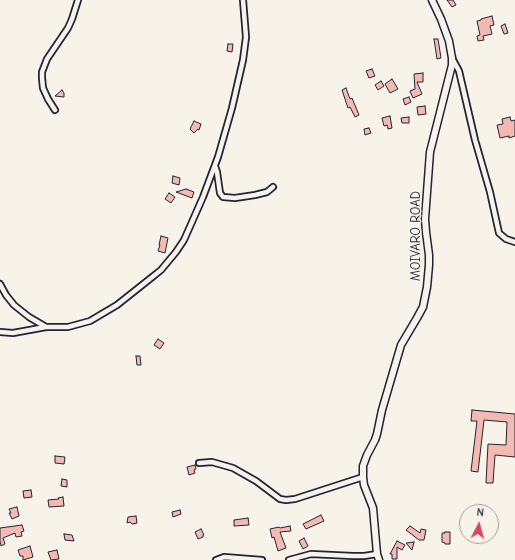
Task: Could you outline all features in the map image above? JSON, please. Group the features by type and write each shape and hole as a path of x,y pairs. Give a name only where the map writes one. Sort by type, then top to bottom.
{"street":[{"path":"55,110 43,88 42,72 47,59 72,20 78,0"},
{"path":"0,332 6,333 68,327 90,321 117,305 161,270 176,252 184,240 203,197 232,108 246,47 246,30 242,0"},
{"name":"MOIVARO ROAD","path":"378,557 373,508 363,477 364,462 377,434 382,410 399,350 423,307 430,265 425,218 430,152 450,74 452,58 445,30 432,0"},
{"path":"452,58 459,72 474,140 490,192 499,233 506,239 515,242"},
{"path":"214,166 217,172 220,193 223,197 235,198 255,195 267,192 273,187"},
{"path":"0,284 14,305 29,318 46,328"},
{"path":"200,463 212,462 233,468 256,481 277,497 286,500 295,499 363,477"},
{"path":"289,560 311,554 378,557"},
{"path":"216,560 224,557 262,560"}],"building":[{"path":"447,0 453,0 456,5 452,7"},
{"path":"492,16 494,25 490,26 492,34 483,36 484,40 478,41 477,36 480,35 477,21"},
{"path":"505,24 508,33 504,34 501,26"},
{"path":"434,39 438,39 441,58 437,59"},
{"path":"228,44 233,44 232,52 227,51"},
{"path":"372,69 375,76 369,78 366,71"},
{"path":"423,73 423,82 417,82 422,94 413,98 410,91 415,89 414,74"},
{"path":"392,79 398,89 390,93 385,84"},
{"path":"381,81 384,86 378,90 375,85"},
{"path":"346,88 359,115 355,117 350,107 348,108 342,90"},
{"path":"62,90 64,97 55,96"},
{"path":"409,97 411,102 405,105 403,99"},
{"path":"425,106 426,114 418,115 417,107"},
{"path":"390,116 392,128 388,129 387,125 384,126 382,118"},
{"path":"409,117 409,123 402,123 401,118"},
{"path":"510,117 511,121 515,120 515,136 500,138 497,125 503,124 502,119"},
{"path":"194,121 201,124 199,130 198,129 194,133 190,129"},
{"path":"369,128 371,133 365,135 364,129"},
{"path":"173,176 180,178 179,185 172,183"},
{"path":"186,189 194,192 192,198 176,192"},
{"path":"169,193 175,197 171,203 165,199"},
{"path":"161,236 168,238 165,253 158,251"},
{"path":"158,339 164,343 160,349 154,345"},
{"path":"136,356 140,356 141,365 137,365"},
{"path":"472,410 515,414 515,457 495,455 493,483 486,483 488,444 506,445 507,422 484,420 478,472 471,471 477,421 471,421"},
{"path":"55,456 65,457 64,464 55,463"},
{"path":"195,465 195,473 189,475 187,467"},
{"path":"62,479 67,480 67,487 61,486"},
{"path":"31,490 32,497 24,498 23,491"},
{"path":"63,497 64,506 49,507 48,500"},
{"path":"17,507 19,516 12,519 9,509"},
{"path":"180,510 181,514 173,517 172,512"},
{"path":"321,515 324,521 306,529 303,524"},
{"path":"136,516 137,523 127,523 128,517"},
{"path":"248,518 249,525 234,526 234,520"},
{"path":"22,525 24,531 21,532 22,536 16,537 15,533 3,538 5,544 1,546 0,528"},
{"path":"290,526 291,531 280,532 286,548 278,551 270,529"},
{"path":"410,526 420,533 421,529 426,530 424,540 419,540 406,530"},
{"path":"201,529 204,535 198,539 195,532"},
{"path":"450,532 450,544 445,544 442,542 442,533"},
{"path":"64,534 72,535 74,541 65,540"},
{"path":"304,538 308,546 303,549 299,541"},
{"path":"397,541 405,545 402,550 397,547 397,559 392,559 392,554 390,554"},
{"path":"414,542 412,550 406,543"},
{"path":"30,546 33,557 23,560 23,556 20,556 18,550"},
{"path":"57,550 59,559 51,560 48,552"}]}
